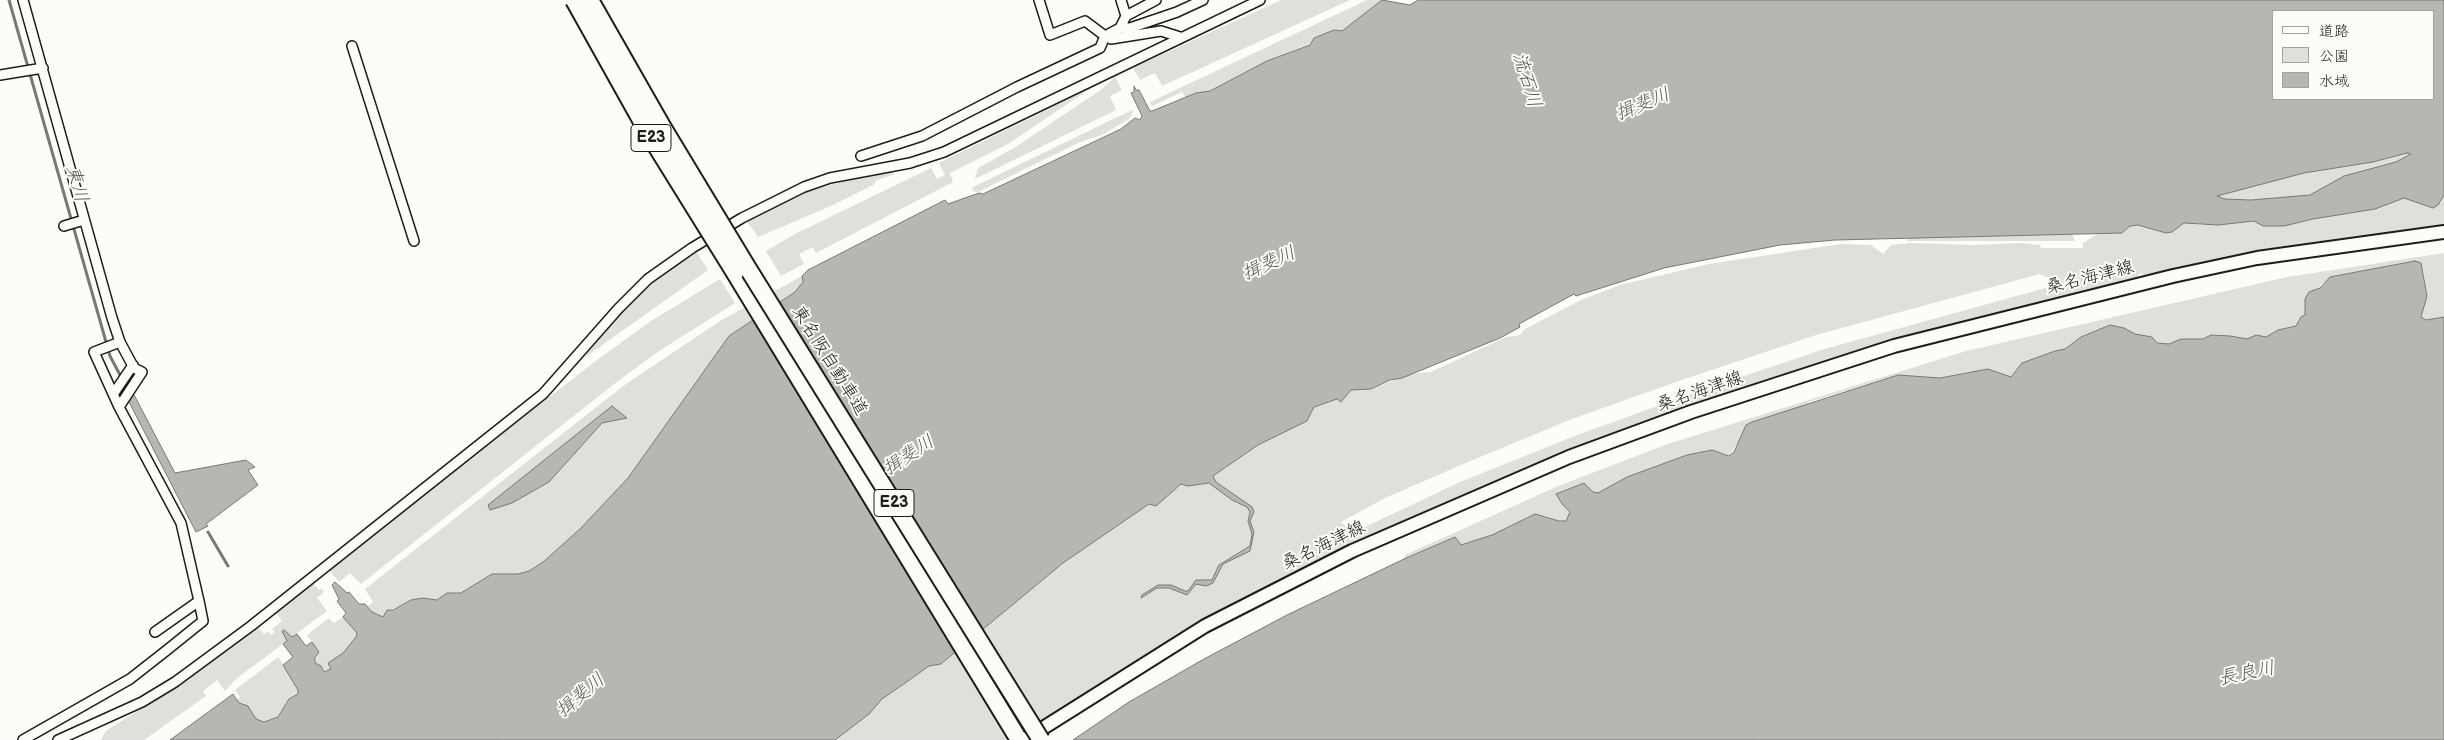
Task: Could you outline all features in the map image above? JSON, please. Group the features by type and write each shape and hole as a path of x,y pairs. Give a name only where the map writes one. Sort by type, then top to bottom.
{"highway":[{"name":"東名阪自動車道","path":"574,0 650,136 1019,740"},
{"name":"東名阪自動車道","path":"590,0 663,128 747,267 1041,740"}],"main road":[{"name":"桑名海津線","path":"1024,740 1205,626 1352,551 1569,457 1691,412 1894,346 2173,276 2257,258 2444,232"}],"street":[{"path":"23,0 82,221 120,342 133,366 142,372 119,407"},
{"path":"1039,0 1050,35 1085,21 1111,39 1160,31 1180,37"},
{"path":"1121,0 1126,16"},
{"path":"1120,28 1126,16 1156,0"},
{"path":"861,156 922,136 1017,86 1100,48 1105,36 1120,28 1130,28 1177,12 1203,0"},
{"path":"58,740 142,702 175,682 251,626 543,394 618,309 648,279 692,248 773,200 804,187 830,178 910,162 944,152 1260,0"},
{"path":"352,46 414,241"},
{"path":"0,75 41,69"},
{"path":"64,226 82,221"},
{"path":"23,740 130,679 203,621 181,523 119,407 94,352 120,342"},
{"path":"114,393 133,366"},
{"path":"155,632 199,601"}],"green space":[{"path":"1281,0 1350,0 1162,86 1155,73 1140,80 1133,68"},
{"path":"1367,0 1382,0 1342,31 1267,61 1210,91 1185,97 1182,92 1152,106 1150,102"},
{"path":"1115,77 1122,90 1110,96 1116,110 975,179 978,168 1014,148 1102,89"},
{"path":"1091,88 1008,144 950,173 953,182 816,253 813,247 799,254 804,264 781,276 766,251 797,233 931,168 937,179 945,175 939,163"},
{"path":"1132,110 1133,112 1129,119 1102,135 1080,142 978,192 972,191 973,187"},
{"path":"2431,151 2310,195 2251,200 2225,199 2216,196 2304,173 2373,162 2407,153"},
{"path":"893,172 894,174 875,181 875,184 831,206 758,237 746,220 808,191 866,176"},
{"path":"2444,188 2444,224 2258,250 2153,275 2139,274 2136,280 1894,342 1566,453 1453,499 1348,546 1262,590 1121,671 1013,740 835,740 869,714 882,699 929,666 942,664 1063,563 1149,504 1156,506 1181,484 1192,486 1208,480 1258,445 1312,413 1314,407 1338,399 1341,402 1351,390 1371,389 1410,374 1431,372 1506,337 1520,335 1525,329 1579,301 1620,285 1709,264 1841,244 1871,245 1883,254 1891,245 1910,243 1974,245 2020,243 2040,245 2041,248 2083,248 2083,243 2099,233 2122,233 2130,226 2138,225 2166,233 2172,232 2184,223 2201,225","holes":["2040,274 2049,278 2049,287 1821,350 1572,437 1460,482 1350,534 1347,527 1341,522 1385,498 1468,462 1572,419 1673,383 1816,335"]},
{"path":"2072,234 2075,241 1907,241 1907,238"},
{"path":"696,251 708,270 584,358 609,325 634,300 659,277"},
{"path":"2444,253 2444,317 2440,319 2426,320 2420,317 2427,295 2423,269 2415,261 2330,277 2305,299 2305,315 2301,317 2296,326 2275,331 2266,337 2247,339 2211,335 2203,339 2181,339 2169,344 2157,343 2152,337 2135,334 2124,328 2110,325 2081,337 2065,349 2055,351 2016,370 2011,377 2005,377 2001,373 1968,372 1940,378 1898,375 1809,402 1807,406 1752,422 1729,456 1712,450 1687,455 1642,472 1598,493 1593,492 1563,505 1570,512 1566,521 1559,521 1535,514 1492,535 1461,545 1455,537 1404,559 1405,555 1558,486 1668,444 1966,351 2287,277"},
{"path":"802,276 803,282 795,292 729,336 628,478 580,529 543,562 529,571 518,574 492,574 461,593 444,595 437,600 423,598 389,610 383,617 372,612 368,606 373,602 365,589 626,384 720,321","holes":["612,406 612,422 602,423 549,482 521,496"]},
{"path":"720,279 735,303 656,353 618,381 361,584 350,573 339,582 329,570 593,363 651,321"},
{"path":"313,583 319,590 322,588 324,592 317,598 327,611 292,637 284,630 282,631 287,641 237,678 225,691 217,680 203,691 206,696 144,740 101,740 106,731 177,686 258,627 264,634 268,631 271,635 275,632 272,629 282,621 276,613"},
{"path":"343,617 357,633 356,637 343,653 329,663 331,669 324,672 321,666 315,663 317,650 307,635 329,618 334,623"},
{"path":"278,657 294,680 298,694 289,699 278,717 262,722 256,719 251,710 239,703 237,700 240,697 235,690"}],"water":[{"path":"1382,0 1410,5 1418,0 2444,0 2444,195 2438,205 2433,208 2404,198 2375,209 2313,219 2284,226 2263,226 2254,221 2218,225 2184,223 2172,232 2166,233 2138,225 2130,226 2122,233 1835,240 1780,245 1664,268 1576,296 1574,294 1519,324 1520,327 1500,338 1371,389 1351,390 1341,402 1337,399 1314,407 1307,421 1258,445 1213,476 1216,482 1252,507 1254,512 1250,521 1254,532 1250,551 1223,564 1213,583 1206,586 1196,584 1187,595 1169,588 1157,588 1141,598 1142,595 1158,585 1171,585 1188,591 1196,580 1212,580 1219,565 1250,546 1252,534 1248,521 1250,512 1247,507 1232,500 1209,483 1188,486 1181,484 1156,506 1149,504 1063,563 941,664 929,666 882,699 869,714 835,740 170,740 233,694 239,703 248,706 256,719 264,722 278,717 289,699 298,694 298,690 283,665 293,657 283,644 287,641 282,631 284,630 292,637 297,634 306,646 312,642 319,652 315,657 315,663 321,666 324,672 331,669 328,663 343,653 357,633 343,617 346,613 337,601 339,599 332,585 335,582 347,593 349,592 359,604 365,604 372,612 383,617 387,610 393,610 411,600 423,598 437,600 447,593 461,593 492,574 518,574 529,571 543,562 580,529 628,478 729,336 795,292 803,282 802,276 808,270 945,200 948,204 979,193 983,194 1121,129 1135,118 1140,120 1142,116 1131,93 1134,92 1134,86 1136,90 1139,90 1150,111 1152,111 1196,93 1210,91 1267,61 1310,45 1314,38 1334,30 1342,31","holes":["2407,153 2411,154 2396,162 2344,176 2310,195 2251,200 2225,199 2217,196 2304,173 2373,162"]},
{"name":"長良川","path":"2415,261 2421,263 2427,296 2421,317 2426,320 2444,317 2444,740 1073,740 1129,702 1204,659 1287,615 1404,559 1455,537 1461,545 1492,535 1535,514 1559,521 1566,521 1570,512 1556,494 1584,483 1593,492 1598,493 1627,477 1687,455 1712,450 1729,456 1734,452 1746,425 1752,422 1898,375 1940,378 1988,369 2011,377 2022,363 2065,349 2081,337 2110,325 2124,328 2135,334 2152,337 2157,343 2169,344 2181,339 2203,339 2211,335 2247,339 2256,335 2266,337 2278,330 2296,326 2301,317 2305,315 2305,299 2309,292 2320,288 2330,277"},
{"path":"133,393 175,473 246,460 255,467 248,470 258,485 206,524 208,526 196,532 128,400"},
{"path":"612,406 627,418 602,423 549,482 512,503 490,510 488,505"}],"waterway":[{"name":"東川","path":"9,0 110,356 120,375"},
{"name":"東川","path":"208,532 228,566"}],"water label":[{"name":"流石川","path":"1526,80"},
{"name":"揖斐川","path":"1643,105"},
{"name":"揖斐川","path":"1269,264"},
{"name":"揖斐川","path":"909,456"},
{"name":"揖斐川","path":"581,696"}]}
